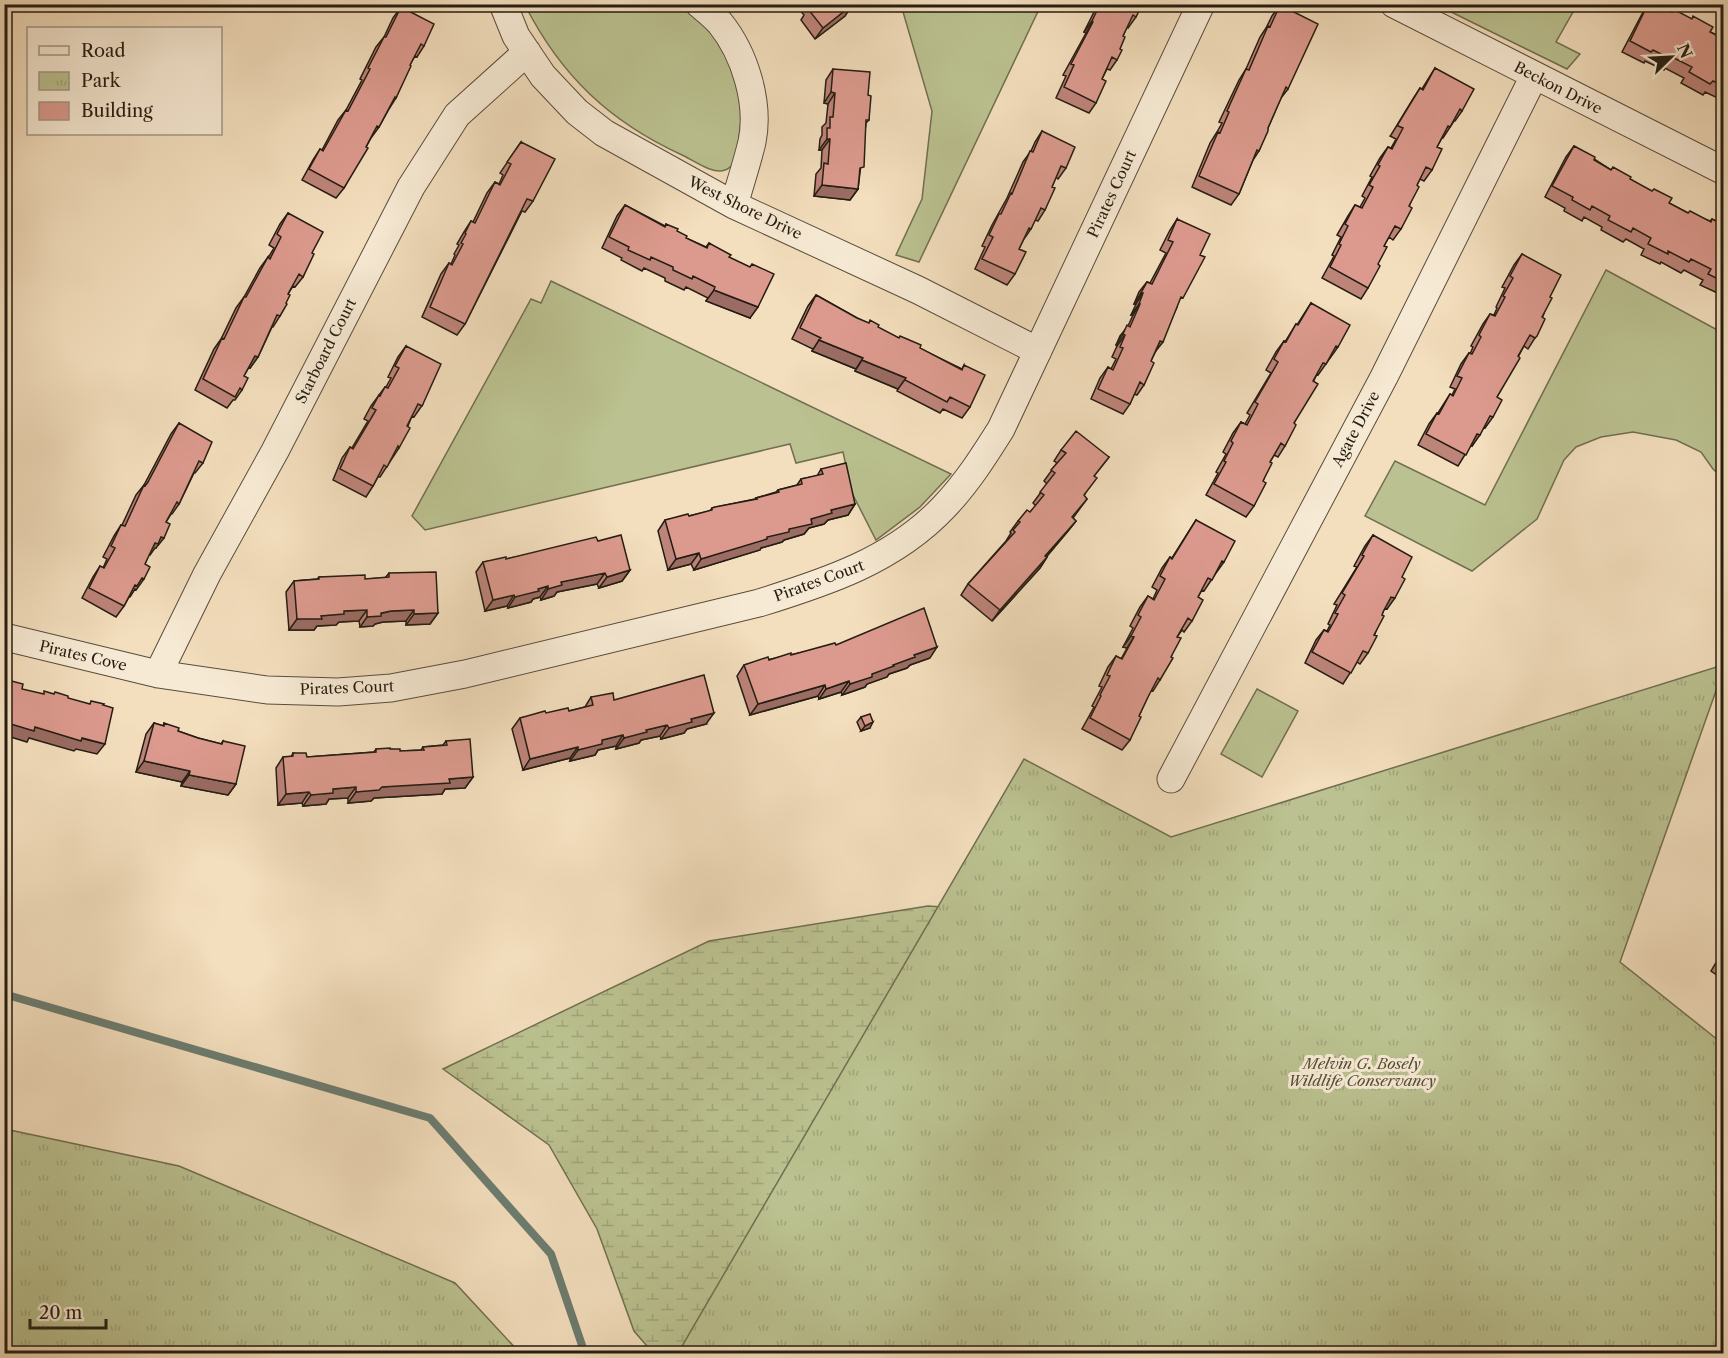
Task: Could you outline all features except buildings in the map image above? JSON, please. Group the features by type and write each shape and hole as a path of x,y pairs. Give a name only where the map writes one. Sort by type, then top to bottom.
{"street":[{"name":"West Shore Drive","path":"503,4 516,36 543,76 570,105 604,133 734,205 918,290 1038,351"},
{"path":"699,4 720,23 731,41 746,72 754,105 752,140 734,205"},
{"name":"Pirates Court","path":"158,674 267,690 338,692 390,688 465,674 759,603 807,588 877,559 910,537 944,507 973,473 1001,429 1201,4"},
{"name":"Beckon Drive","path":"1394,4 1724,171"},
{"name":"Starboard Court","path":"158,674 207,574 275,451 411,187 457,115 527,52"},
{"name":"Agate Drive","path":"1171,779 1384,377 1534,76"},
{"name":"Pirates Cove","path":"9,638 158,674"}],"green space":[{"path":"681,4 701,19 716,35 744,97 736,162 725,170 720,171 703,166 656,142 610,112 590,94 555,54 525,5"},
{"path":"901,5 1041,5 919,262 896,255 922,199 932,111"},
{"path":"1437,5 1577,5 1556,42 1580,54 1567,69"},
{"path":"1606,270 1723,333 1723,478 1713,469 1701,452 1676,440 1633,432 1601,437 1576,447 1564,460 1537,519 1472,571 1365,516 1395,461 1485,505"},
{"path":"551,281 951,474 920,507 876,540 852,493 843,452 796,463 790,444 425,530 412,516 531,299 541,303"},
{"name":"Melvin G. Bosely Wildlife Conservancy","path":"1723,665 1723,671 1620,962 1723,1044 1723,1353 678,1353 1024,759 1171,837"},
{"path":"1257,689 1298,711 1262,777 1221,754"},
{"path":"928,906 1212,925 1376,1353 653,1353 634,1331 597,1229 549,1145 443,1069 709,941"},
{"path":"5,1129 179,1166 455,1283 520,1353 5,1353"}],"waterway":[{"path":"4,994 430,1118 551,1254 585,1354"}]}
